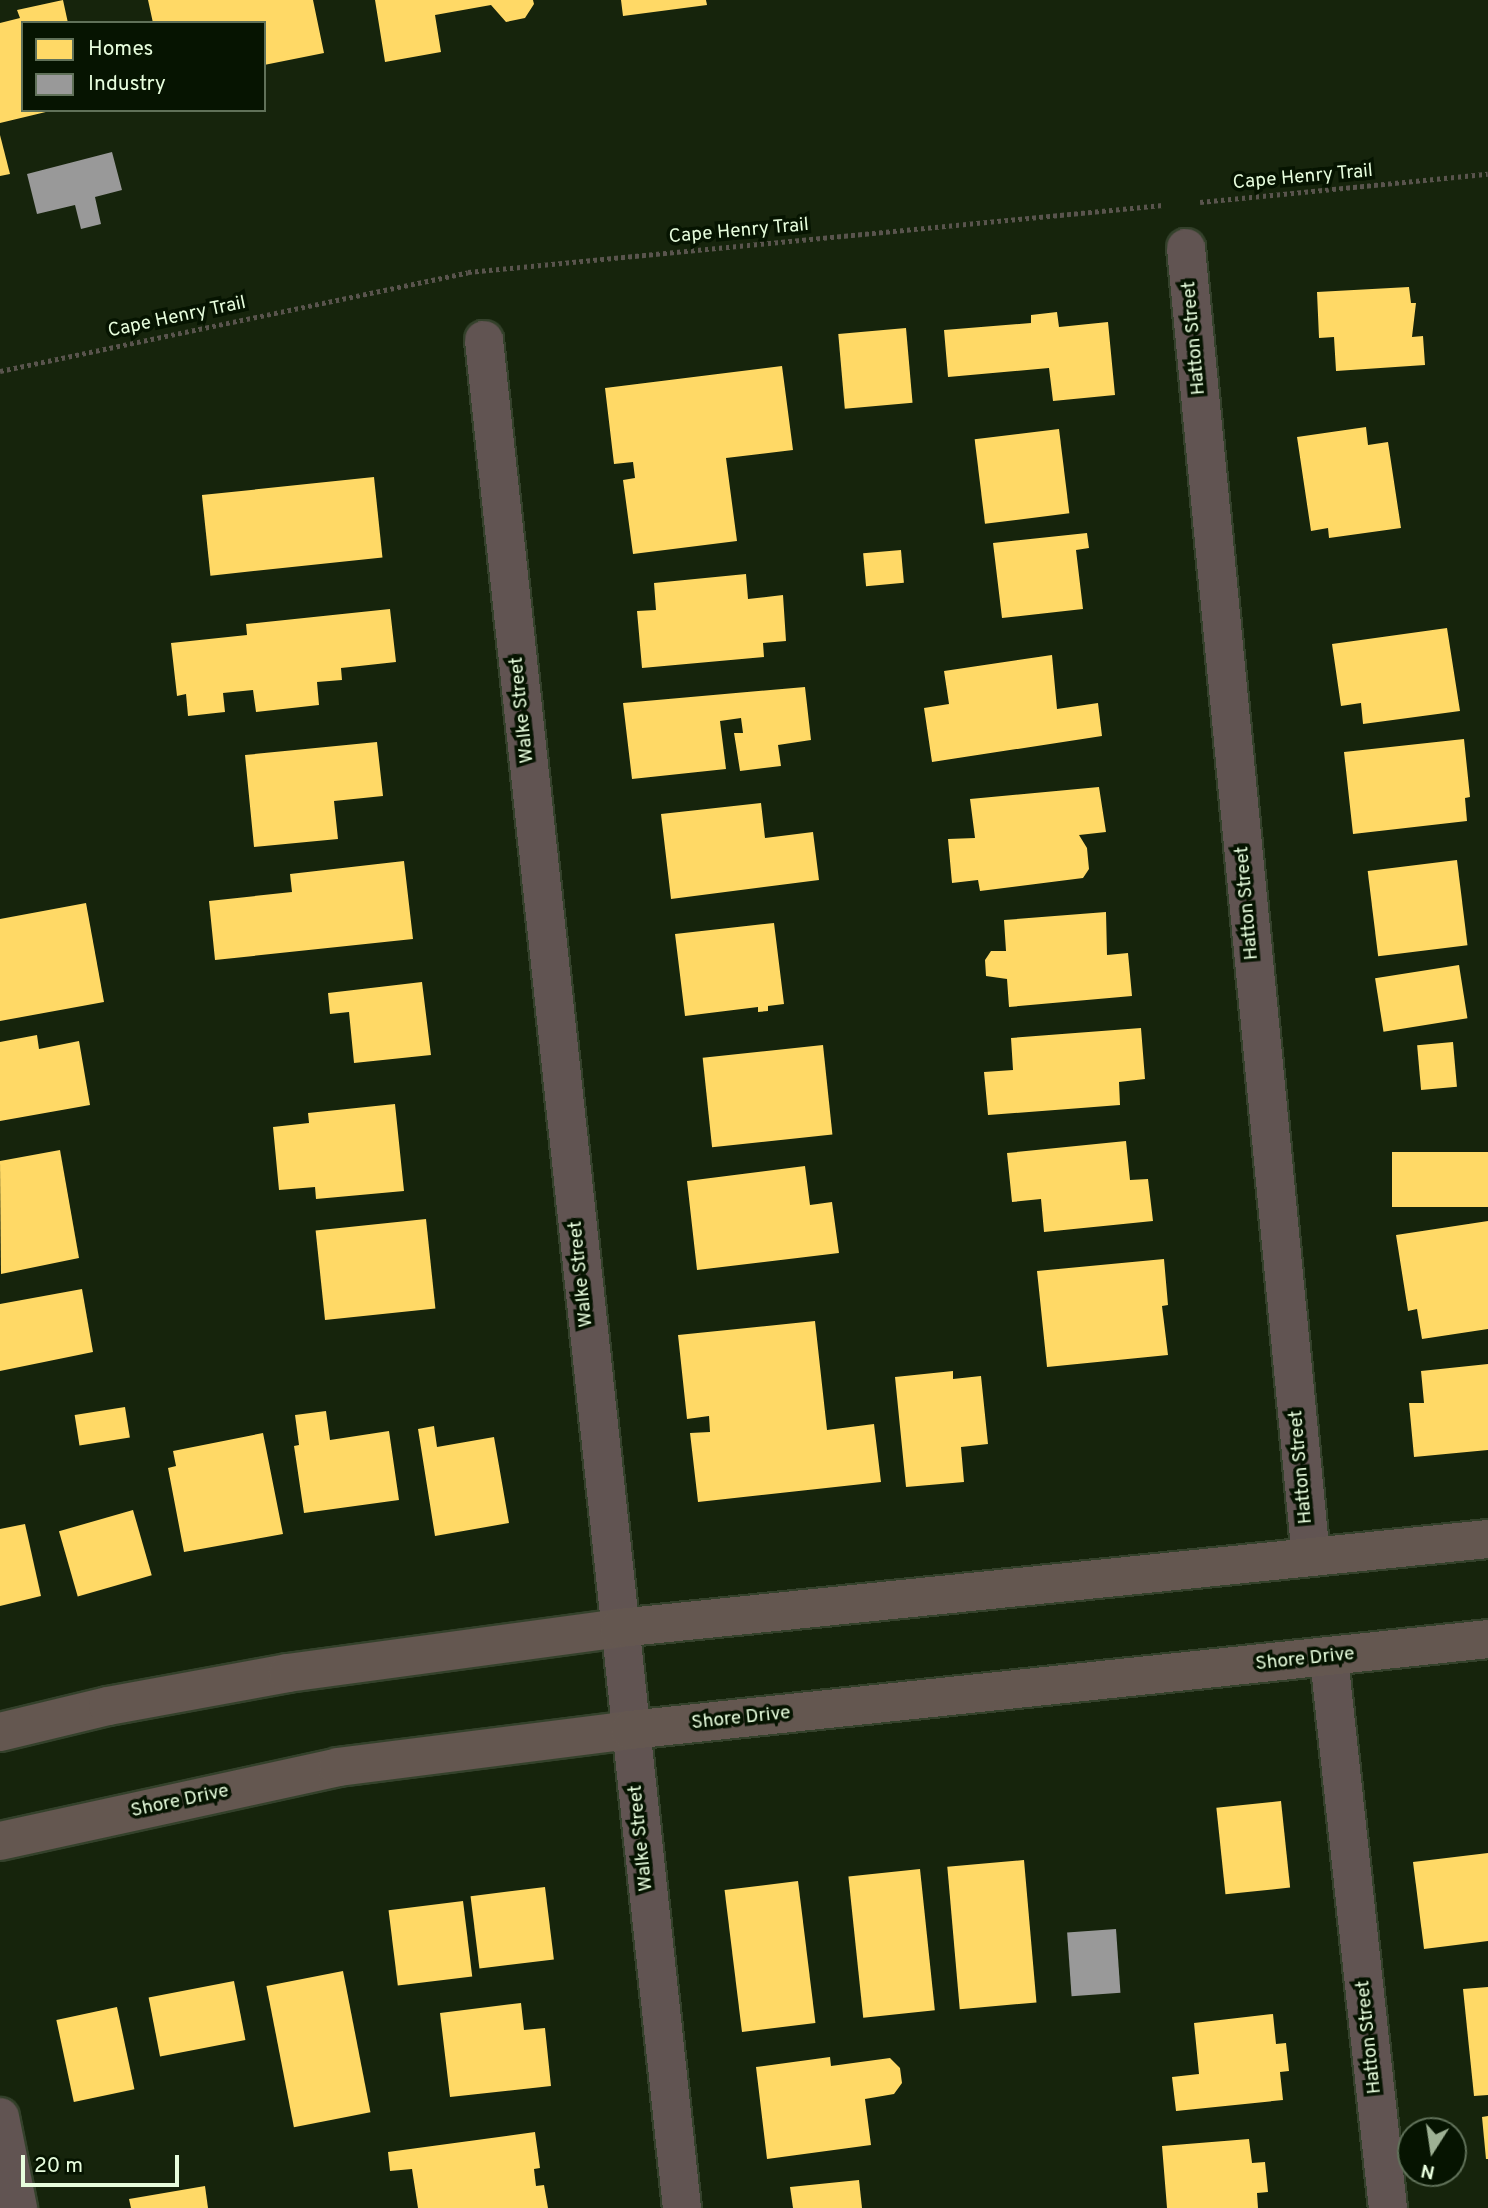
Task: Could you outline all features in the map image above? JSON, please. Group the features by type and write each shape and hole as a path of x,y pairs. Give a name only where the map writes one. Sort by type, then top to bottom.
{"highway":[{"path":"0,1732 108,1706 318,1667 619,1628 1488,1539"},
{"name":"Shore Drive","path":"0,1841 338,1767 630,1730 1329,1658 1488,1639"}],"street":[{"name":"Hatton Street","path":"1186,248 1311,1558"},
{"name":"Walke Street","path":"484,340 682,2208"},
{"name":"Hatton Street","path":"1329,1658 1388,2208"},
{"path":"0,2116 18,2208"}],"path":[{"name":"Cape Henry Trail","path":"1199,202 1488,174"},
{"name":"Cape Henry Trail","path":"0,371 468,272 1171,204"}],"building: Homes":[{"path":"63,0 68,21 21,21 21,112 46,112 0,123 0,23 20,18 17,10"},
{"path":"148,0 313,0 324,53 266,65 266,21 153,21"},
{"path":"375,0 533,0 534,4 525,18 506,22 491,5 435,15 441,52 385,62"},
{"path":"621,0 706,0 707,5 623,16"},
{"path":"0,135 10,174 0,176"},
{"path":"1409,287 1411,303 1416,303 1412,337 1423,336 1425,365 1336,371 1334,337 1319,338 1317,292"},
{"path":"1057,312 1059,327 1108,322 1115,395 1053,401 1049,368 948,377 944,330 1031,323 1031,315"},
{"path":"906,328 913,403 845,409 838,334"},
{"path":"782,366 793,450 726,458 737,541 633,554 623,480 635,478 633,462 614,464 605,388"},
{"path":"1366,427 1368,445 1388,442 1401,528 1329,538 1328,528 1311,531 1297,437"},
{"path":"1059,429 1069,513 985,524 975,439"},
{"path":"374,477 382,558 210,576 202,495"},
{"path":"1087,533 1089,548 1076,550 1083,609 1002,618 993,543"},
{"path":"901,550 904,583 866,586 863,553"},
{"path":"746,574 748,599 783,595 786,641 763,643 764,657 642,668 637,611 656,610 654,583"},
{"path":"390,609 396,662 341,668 342,680 317,682 319,705 256,712 253,690 223,693 225,712 188,716 186,694 177,696 171,643 247,635 246,624"},
{"path":"1447,628 1460,711 1363,724 1361,703 1341,706 1332,644"},
{"path":"1052,655 1057,709 1098,703 1102,736 932,762 924,708 949,704 944,671"},
{"path":"805,687 811,740 778,745 781,766 740,771 734,733 743,733 741,718 720,721 726,769 632,779 623,703"},
{"path":"1464,739 1470,797 1465,798 1467,821 1353,834 1344,752"},
{"path":"377,742 383,796 334,801 338,839 254,847 245,755"},
{"path":"1099,787 1106,832 1079,835 1087,848 1089,869 1083,878 980,891 978,880 952,883 948,839 975,838 970,799"},
{"path":"761,803 765,838 813,832 819,880 671,899 661,814"},
{"path":"1457,860 1467,945 1378,956 1368,871"},
{"path":"404,861 413,939 215,960 209,901 292,892 290,874"},
{"path":"86,903 104,1002 0,1021 0,919"},
{"path":"1106,912 1107,955 1128,953 1132,996 1009,1007 1007,979 986,976 985,960 991,951 1006,951 1004,920"},
{"path":"774,923 784,1004 768,1006 768,1011 758,1012 758,1007 685,1016 675,934"},
{"path":"1459,965 1467,1018 1383,1032 1375,978"},
{"path":"422,982 431,1055 354,1063 349,1012 330,1014 328,993"},
{"path":"1141,1028 1145,1079 1119,1082 1120,1105 988,1115 984,1072 1013,1070 1011,1038"},
{"path":"37,1035 39,1049 79,1041 90,1105 0,1121 0,1042"},
{"path":"1453,1042 1457,1087 1421,1090 1417,1045"},
{"path":"823,1045 832,1135 712,1147 703,1058"},
{"path":"395,1104 404,1191 316,1199 315,1187 279,1190 273,1127 309,1123 308,1113"},
{"path":"1126,1141 1130,1180 1148,1179 1153,1221 1044,1232 1041,1199 1012,1202 1007,1153"},
{"path":"60,1150 79,1258 1,1274 0,1161"},
{"path":"1392,1152 1488,1152 1488,1207 1392,1207"},
{"path":"805,1166 810,1205 832,1202 839,1253 697,1270 687,1181"},
{"path":"426,1219 435,1309 325,1320 316,1231"},
{"path":"1488,1221 1488,1329 1422,1339 1417,1309 1408,1311 1396,1235"},
{"path":"1164,1259 1168,1305 1162,1306 1168,1355 1047,1367 1037,1271"},
{"path":"82,1289 93,1352 0,1371 0,1304"},
{"path":"815,1321 827,1430 874,1424 881,1482 698,1502 690,1433 710,1432 709,1416 687,1419 678,1335"},
{"path":"1488,1364 1488,1450 1414,1457 1409,1403 1424,1403 1421,1371"},
{"path":"953,1371 953,1379 981,1376 988,1444 961,1447 964,1482 906,1487 895,1377"},
{"path":"125,1407 130,1438 79,1446 75,1415"},
{"path":"326,1411 330,1440 389,1431 399,1500 304,1513 294,1446 299,1445 295,1415"},
{"path":"434,1426 437,1447 494,1437 509,1523 435,1536 418,1429"},
{"path":"263,1433 283,1534 184,1552 168,1468 176,1466 173,1451"},
{"path":"133,1510 152,1575 78,1597 59,1531"},
{"path":"25,1524 41,1596 0,1606 0,1529"},
{"path":"1281,1801 1290,1888 1225,1894 1216,1808"},
{"path":"1488,1853 1488,1941 1424,1949 1413,1862"},
{"path":"1024,1860 1036,2002 960,2009 947,1867"},
{"path":"920,1869 935,2010 863,2018 848,1877"},
{"path":"798,1881 815,2023 742,2032 725,1890"},
{"path":"545,1887 554,1959 479,1969 471,1896"},
{"path":"463,1901 472,1976 398,1986 389,1910"},
{"path":"343,1971 370,2112 294,2127 266,1986"},
{"path":"234,1981 245,2040 160,2056 149,1998"},
{"path":"1488,1987 1488,2095 1474,2096 1463,1989"},
{"path":"521,2003 524,2030 545,2028 551,2086 450,2097 440,2013"},
{"path":"117,2007 134,2089 74,2102 56,2020"},
{"path":"1273,2014 1276,2044 1286,2043 1289,2071 1280,2072 1283,2100 1176,2111 1172,2077 1199,2074 1194,2023"},
{"path":"830,2057 831,2066 890,2058 900,2068 902,2083 894,2094 865,2099 871,2145 767,2159 756,2067"},
{"path":"1488,2116 1488,2159 1486,2159 1482,2117"},
{"path":"535,2132 540,2168 534,2169 536,2186 544,2185 548,2208 418,2208 412,2169 390,2171 388,2152"},
{"path":"1249,2139 1252,2163 1265,2162 1268,2192 1257,2193 1258,2208 1167,2208 1162,2146"},
{"path":"859,2180 862,2208 793,2208 790,2187"},
{"path":"205,2186 208,2208 131,2208 129,2199"}],"building: Industry":[{"path":"112,152 122,190 95,197 101,224 81,229 75,205 37,214 27,174"},
{"path":"1116,1929 1120,1993 1072,1996 1067,1932"}]}
